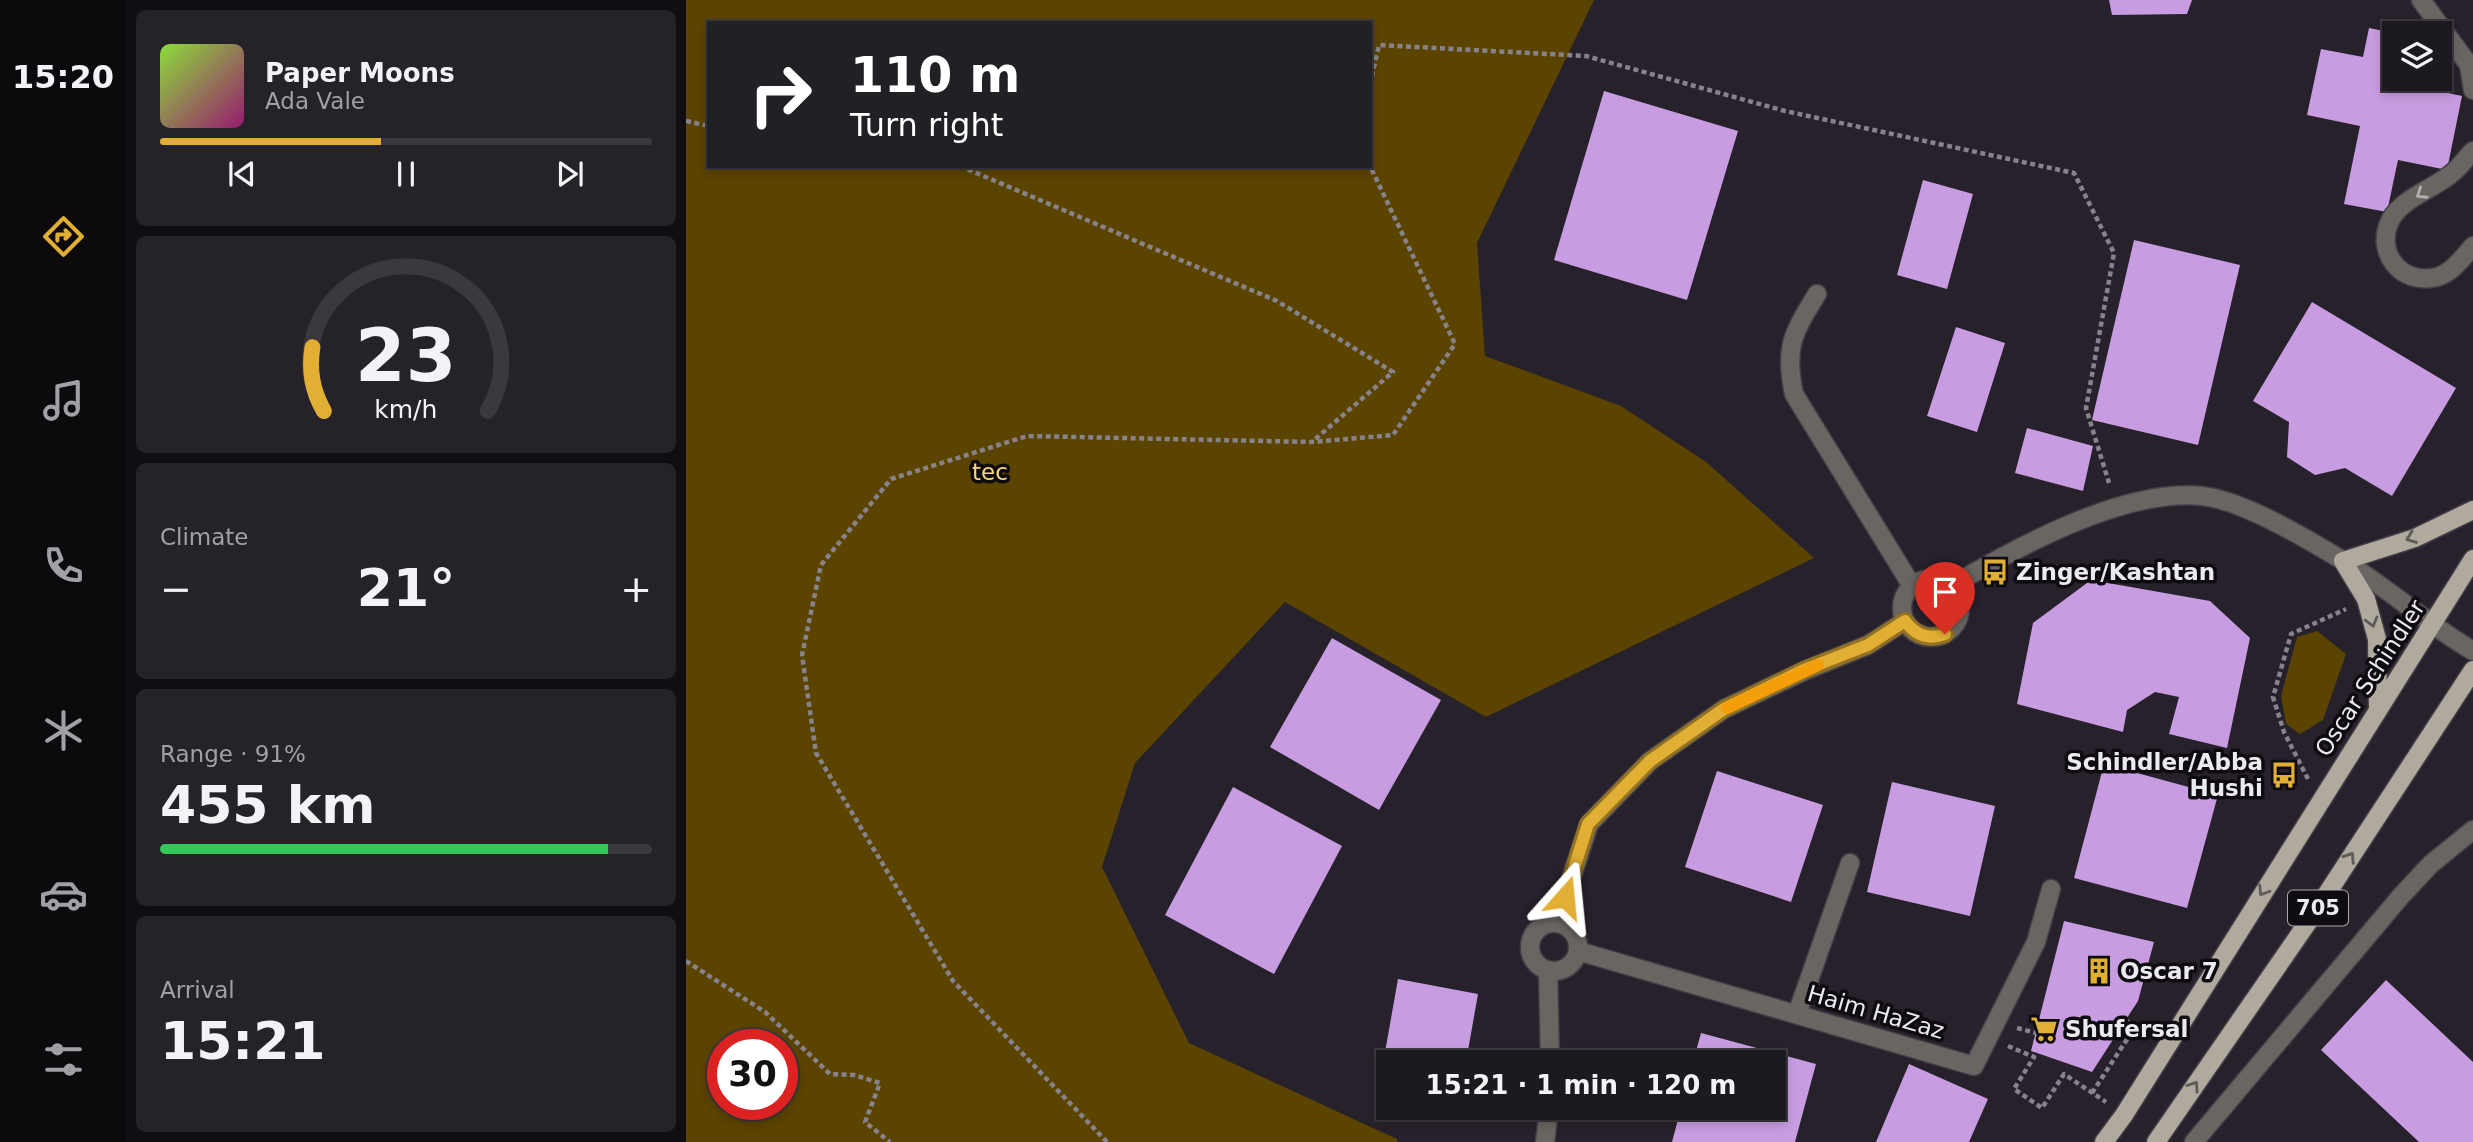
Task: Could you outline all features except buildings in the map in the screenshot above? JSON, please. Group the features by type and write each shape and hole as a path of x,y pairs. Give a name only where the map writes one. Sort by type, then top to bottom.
{"main road":[{"path":"2378,710 2377,639 2367,599 2343,561 2415,538 2473,510"},
{"name":"Oscar Schindler","path":"2104,1142 2124,1115 2473,559"},
{"name":"705","path":"2156,1142 2315,912 2473,670"}],"street":[{"path":"2421,0 2469,65 2473,90"},
{"path":"2473,150 2452,174 2392,216 2384,236 2387,254 2396,268 2415,278 2438,277 2456,266 2473,246"},
{"path":"1817,295 1796,330 1787,363 1794,394 1912,586"},
{"path":"1951,586 2009,551 2105,511 2154,496 2203,496 2242,507 2343,561 2432,626 2473,651"},
{"path":"1936,579 1951,586 1960,602 1961,611 1953,628 1945,634 1927,637 1911,629 1905,621 1902,606 1912,586 1919,581 1936,579"},
{"path":"1557,922 1588,824 1650,761 1724,709 1804,670 1868,645 1905,621"},
{"path":"2194,1142 2401,896 2431,864 2473,830"},
{"path":"1797,1014 1850,863"},
{"path":"1974,1066 2036,942 2051,889"},
{"path":"1557,922 1571,929 1578,943 1578,951 1571,965 1556,971 1548,970 1535,962 1531,955 1531,938 1541,926 1557,922"},
{"name":"Haim HaZaz","path":"1578,951 1974,1066"},
{"path":"1548,970 1550,1050"},
{"path":"1545,1142 1548,1120"}],"path":[{"path":"1372,76 1379,45 1586,56 1785,111 2074,173 2114,253 2086,408 2109,483"},
{"path":"686,121 707,126"},
{"path":"965,168 1277,301 1393,372 1312,442"},
{"path":"1107,1142 953,981 816,753 802,655 821,565 891,479 1027,436 1312,442 1393,435 1455,344 1371,168"},
{"path":"2319,802 2284,732 2273,697 2291,634 2321,621"},
{"path":"686,961 765,1012 830,1074 854,1075 880,1083 865,1122 890,1142"},
{"path":"2092,1093 2135,1027 2125,1020"},
{"path":"1974,1066 2008,1046 2034,1057 2014,1089 2042,1108 2064,1074 2124,1115"}],"green space":[{"name":"tec","path":"686,0 1594,0 1477,243 1485,356 1621,406 1706,462 1814,558 1486,717 1285,602 1135,763 1102,867 1189,1043 1397,1139 1397,1142 686,1142"},
{"path":"2317,631 2346,654 2323,720 2300,734 2286,724 2281,696 2297,637"}],"slow traffic":[{"path":"1727,708 1818,665"}],"place":[{"name":"Zinger/Kashtan","path":"1995,572"},
{"name":"Schindler/Abba Hushi","path":"2284,775"},
{"name":"Oscar 7","path":"2099,971"},
{"name":"Shufersal","path":"2044,1029"}],"route":[{"path":"1565,897 1588,824 1650,761 1724,709 1804,670 1868,645 1905,621 1911,629 1927,637 1945,634"}]}
